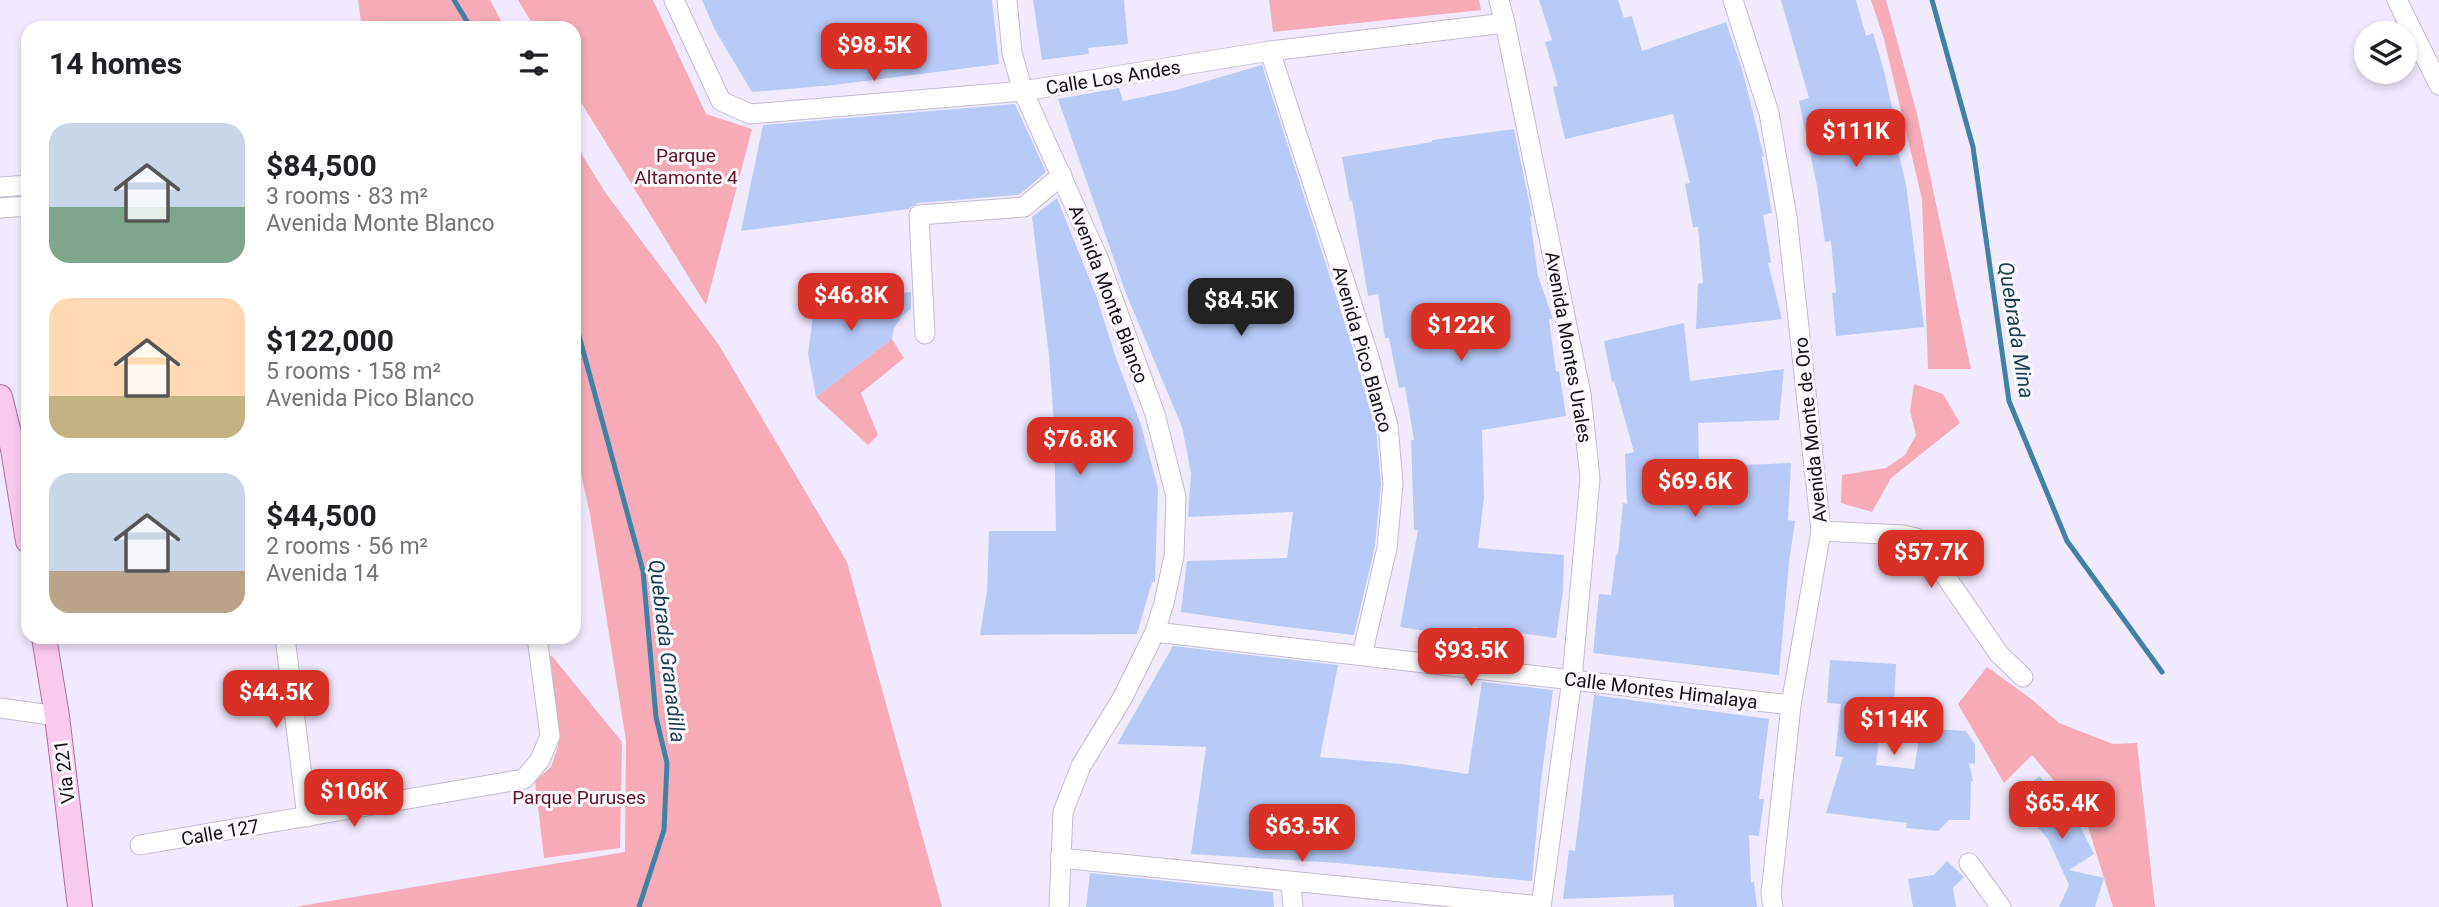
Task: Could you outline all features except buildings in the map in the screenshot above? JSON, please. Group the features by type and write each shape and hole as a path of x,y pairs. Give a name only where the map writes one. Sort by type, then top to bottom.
{"main road":[{"path":"0,397 13,449 21,498"},
{"name":"Vía 221","path":"45,644 57,716 80,907"}],"street":[{"name":"Calle Los Andes","path":"674,0 721,101 750,114 1023,91 1270,51 1505,23"},
{"name":"Avenida Monte Blanco","path":"1007,0 1012,53 1023,91 1098,258 1155,414 1176,497 1174,556 1155,632 1123,697 1081,766 1063,812 1059,907"},
{"name":"Avenida Montes Urales","path":"1499,0 1581,394 1590,478 1572,679 1541,906"},
{"name":"Avenida Monte de Oro","path":"1733,0 1769,113 1787,217 1821,531 1791,705 1771,894 1773,907"},
{"path":"2397,0 2439,85"},
{"name":"Avenida Pico Blanco","path":"1270,51 1368,354 1388,425 1392,484 1387,548 1362,655"},
{"path":"925,334 919,215 1024,207 1062,175"},
{"path":"0,187 21,186"},
{"path":"0,208 21,206"},
{"path":"1821,531 1916,538 1924,545 1999,654 2023,677"},
{"name":"Calle Montes Himalaya","path":"1155,632 1791,705"},
{"path":"286,644 307,817"},
{"name":"Calle 127","path":"140,845 524,779 540,760 550,736 538,644"},
{"path":"0,708 57,716"},
{"path":"1060,858 1541,906"},
{"path":"1969,863 2001,907"},
{"path":"1291,883 1293,907"}],"green space":[{"path":"358,0 490,0 501,21 361,21"},
{"name":"Parque Altamonte 4","path":"518,0 653,0 706,114 752,129 706,305 581,102 581,21 531,21"},
{"path":"1269,0 1479,0 1481,10 1273,32"},
{"path":"1871,0 1886,0 1917,114 1971,369 1928,369 1922,199 1884,39"},
{"path":"581,153 605,192 719,345 847,562 942,907 294,907 625,852 626,741 590,514 581,474"},
{"path":"892,339 904,358 861,393 878,435 868,445 816,397"},
{"path":"1914,384 1943,394 1960,423 1891,478 1872,512 1841,503 1842,475 1886,468 1905,455 1916,435 1910,411"},
{"name":"Parque Puruses","path":"552,656 622,742 620,848 544,858 535,781 551,767 558,746 546,658"},
{"path":"1987,667 2059,723 2113,744 2137,743 2155,907 2113,907 2085,817 2032,755 2004,783 1958,704"}],"waterway":[{"name":"Quebrada Granadilla","path":"454,0 467,21"},
{"name":"Quebrada Mina","path":"1932,0 1973,147 2009,401 2067,541 2162,672"},
{"name":"Quebrada Granadilla","path":"581,343 643,571 656,717 667,763 664,830 639,907"}]}
